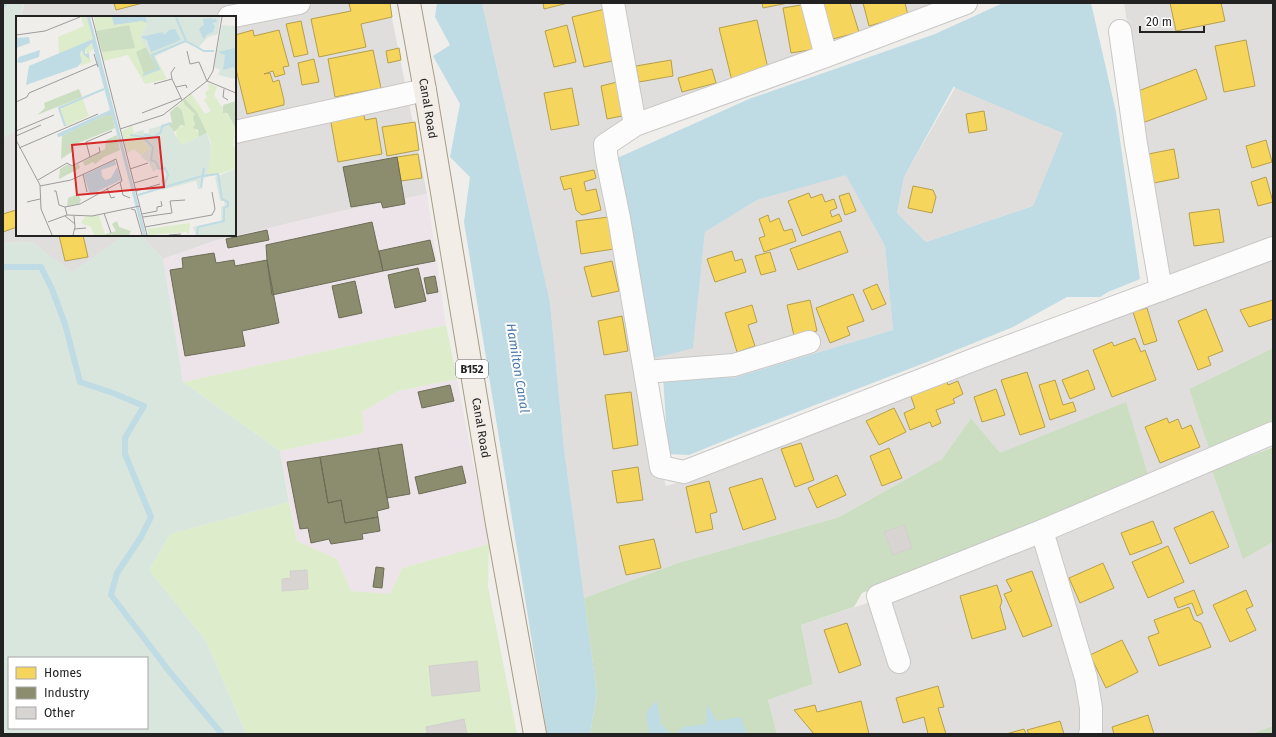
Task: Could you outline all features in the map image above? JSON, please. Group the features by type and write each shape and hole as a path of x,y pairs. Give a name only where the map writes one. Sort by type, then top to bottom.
{"main road":[{"name":"Canal Road","path":"409,3 425,90 497,524 535,734"}],"street":[{"path":"234,16 299,3"},
{"path":"613,3 635,125"},
{"path":"812,3 826,56"},
{"path":"966,3 826,56 635,125 605,145 619,218 661,467 684,472 978,358 1273,248"},
{"path":"1120,31 1136,144 1161,290"},
{"path":"236,132 425,90"},
{"path":"645,372 734,366 809,342"},
{"path":"899,662 878,596 1042,531 1273,433"},
{"path":"1042,531 1086,678 1091,708 1090,734"}],"shaded area":[{"path":"3,3 23,3 21,16 16,16 16,131 3,138"},
{"path":"24,3 389,3 427,194 337,212 236,236 236,16 21,16"},
{"path":"482,3 943,3 594,140 636,363 693,347 705,232 757,200 846,174 885,246 893,330 733,378 635,376 666,486 707,474 1176,293 1273,258 1273,348 1189,389 1209,449 1148,475 1022,445 1000,454 971,418 942,459 839,517 678,563 584,598 564,448 550,302"},
{"path":"1124,3 1273,3 1273,238 1168,275"},
{"path":"955,88 1064,132 1033,206 926,242 897,213 904,177"},
{"path":"16,131 16,236 124,236 72,273 32,242 3,243 3,138"},
{"path":"427,194 446,325 183,382 163,259 214,241 337,212"},
{"path":"124,236 142,236 163,259 183,382 280,451 289,502 170,534 149,570 206,641 246,734 3,734 3,243 32,242 72,272"},
{"path":"142,236 235,236 214,241 163,259"},
{"path":"457,379 489,544 402,568 390,595 351,591 337,559 297,541 280,451 364,433 362,412 398,391"},
{"path":"1212,471 1243,558 1273,542 1273,726 1250,734 777,734 768,700 813,684 801,625 961,572"}],"green space":[{"path":"446,325 457,379 398,391 362,412 364,433 280,451 183,382"},
{"path":"1273,348 1273,423 1209,449 1189,389"},
{"path":"1126,402 1148,475 1058,514 862,593 854,607 801,625 813,684 768,700 777,734 590,734 597,694 584,598 678,563 839,517 942,459 971,418 1000,453"},
{"path":"1273,447 1273,542 1243,559 1212,471"},
{"path":"289,502 297,541 337,559 351,591 390,594 402,568 489,544 488,586 517,734 246,734 206,641 149,570 170,534"},
{"path":"1273,726 1273,734 1250,734"}],"water":[{"name":"Hamilton Canal","path":"437,3 482,3 550,302 564,448 597,694 590,734 547,734 464,222 470,177 450,157 460,104 433,56 450,45 435,17"},
{"path":"1003,3 1091,3 1116,112 1140,279 1108,292 1100,297 1067,297 1013,327 927,362 689,455 668,454 663,376 733,378 893,330 885,246 846,175 757,200 705,232 693,348 651,359 615,159 749,99 935,34","holes":["954,86 955,88 1063,133 1033,206 926,242 897,213 904,177"]},
{"path":"657,701 661,724 671,734 649,733 647,715 649,708"},
{"path":"707,704 717,721 741,717 747,734 675,734 683,727 706,724"}],"building: Homes":[{"path":"114,3 143,3 116,10"},
{"path":"390,3 392,17 361,24 366,47 319,57 311,19 351,11 349,4"},
{"path":"543,3 568,3 544,9"},
{"path":"762,3 788,3 763,8"},
{"path":"820,3 850,3 859,32 829,40"},
{"path":"863,3 905,3 908,15 869,26"},
{"path":"1170,3 1221,3 1225,21 1176,31"},
{"path":"807,4 815,49 791,53 783,8"},
{"path":"605,9 617,60 584,67 572,17"},
{"path":"757,20 769,73 732,81 719,28"},
{"path":"301,21 308,54 294,57 286,24"},
{"path":"567,25 576,62 554,67 545,31"},
{"path":"253,30 254,36 279,30 289,66 283,67 285,74 275,77 273,71 264,74 270,73 273,82 279,80 284,105 247,114 236,69 236,35"},
{"path":"1246,40 1255,86 1224,92 1215,46"},
{"path":"399,48 401,60 388,63 386,51"},
{"path":"373,50 381,88 335,97 328,59"},
{"path":"314,59 319,82 302,85 298,63"},
{"path":"671,60 673,76 639,82 636,66"},
{"path":"712,69 716,83 682,92 678,78"},
{"path":"1196,69 1207,99 1145,122 1133,93"},
{"path":"621,81 627,115 607,119 601,86"},
{"path":"572,88 579,125 551,130 544,93"},
{"path":"363,111 365,120 376,118 382,154 338,162 330,117"},
{"path":"984,111 987,130 969,133 966,114"},
{"path":"415,122 419,150 387,156 382,127"},
{"path":"1266,140 1272,162 1252,168 1246,146"},
{"path":"1174,149 1179,178 1154,183 1148,154"},
{"path":"418,154 422,178 401,181 397,157"},
{"path":"594,170 596,178 584,182 586,191 596,189 601,210 582,215 576,210 571,188 564,190 560,177"},
{"path":"1266,177 1273,202 1258,206 1251,182"},
{"path":"913,186 933,190 936,197 932,213 908,208"},
{"path":"809,193 811,198 822,194 825,202 834,199 837,208 830,211 832,217 839,214 842,221 802,236 788,201"},
{"path":"849,193 856,211 845,215 839,196"},
{"path":"1219,209 1224,242 1194,246 1189,213"},
{"path":"16,210 16,227 3,232 3,214"},
{"path":"768,215 770,222 779,218 784,231 792,229 796,241 764,252 759,238 765,236 759,219"},
{"path":"609,217 614,249 581,254 576,221"},
{"path":"840,231 848,252 798,270 790,249"},
{"path":"59,236 83,236 88,257 65,261"},
{"path":"732,251 735,261 742,259 746,272 715,282 707,259"},
{"path":"770,252 776,271 761,275 755,256"},
{"path":"612,261 619,291 592,297 584,267"},
{"path":"877,284 886,304 872,310 863,290"},
{"path":"853,294 864,321 847,327 850,335 830,343 816,308"},
{"path":"810,300 817,331 794,336 787,305"},
{"path":"1273,300 1273,319 1249,327 1240,310"},
{"path":"752,305 757,322 748,325 755,346 737,352 725,313"},
{"path":"1147,308 1157,341 1144,345 1133,312"},
{"path":"1206,309 1223,351 1208,357 1211,365 1198,370 1178,321"},
{"path":"622,316 628,351 604,355 598,321"},
{"path":"1135,338 1141,352 1145,350 1156,380 1112,397 1093,350 1112,342 1114,346"},
{"path":"1088,370 1095,389 1070,399 1062,380"},
{"path":"1027,372 1045,427 1020,435 1001,380"},
{"path":"946,379 948,385 958,381 963,394 953,399 955,403 936,410 941,423 932,427 930,422 910,430 904,413 915,408 910,394"},
{"path":"1055,380 1063,405 1073,402 1076,411 1050,420 1039,385"},
{"path":"996,389 1005,415 982,422 974,397"},
{"path":"631,392 638,445 613,449 605,395"},
{"path":"894,408 906,432 879,445 866,421"},
{"path":"1167,418 1169,423 1178,419 1182,429 1191,425 1200,447 1160,463 1145,427"},
{"path":"801,443 814,480 795,487 781,449"},
{"path":"889,448 902,478 882,486 870,456"},
{"path":"638,467 643,500 617,503 612,471"},
{"path":"837,475 846,495 817,508 808,488"},
{"path":"762,478 776,519 743,530 729,488"},
{"path":"709,481 717,512 710,514 713,529 696,533 686,487"},
{"path":"1213,511 1229,547 1190,564 1174,528"},
{"path":"1153,521 1162,543 1130,555 1121,533"},
{"path":"654,539 661,568 626,575 619,546"},
{"path":"1168,546 1184,582 1148,598 1132,562"},
{"path":"1103,563 1114,588 1080,603 1069,578"},
{"path":"1032,571 1052,626 1023,637 1004,594 1012,591 1006,580"},
{"path":"997,585 1002,601 1000,607 1006,629 972,639 960,596"},
{"path":"1194,590 1203,613 1197,616 1192,603 1178,608 1174,598"},
{"path":"1246,590 1253,606 1246,609 1256,630 1230,642 1213,605"},
{"path":"1189,607 1194,620 1201,623 1211,647 1159,666 1148,637 1159,633 1154,620"},
{"path":"847,623 861,665 839,673 824,630"},
{"path":"1122,640 1138,672 1106,688 1090,655"},
{"path":"938,686 944,707 938,708 946,734 928,734 924,717 903,723 896,698"},
{"path":"861,701 869,734 814,734 794,710 815,705 817,712"},
{"path":"1148,715 1154,734 1114,734 1112,727"},
{"path":"1060,721 1064,734 1029,734 1027,730"},
{"path":"1024,729 1026,734 1006,734"}],"building: Industry":[{"path":"397,157 405,204 383,208 381,202 351,207 343,167"},
{"path":"372,222 383,271 272,295 266,245"},
{"path":"267,230 269,240 228,248 226,239"},
{"path":"430,240 435,261 383,271 379,251"},
{"path":"214,253 216,263 234,260 235,266 267,260 279,323 242,331 245,346 185,356 170,270 183,268 182,258"},
{"path":"418,268 426,301 395,308 388,275"},
{"path":"435,276 438,292 427,294 424,278"},
{"path":"355,281 362,313 339,318 332,286"},
{"path":"450,385 454,401 422,408 418,392"},
{"path":"402,444 410,494 387,498 378,448"},
{"path":"378,448 389,508 377,511 378,517 345,523 341,500 328,503 320,457"},
{"path":"320,457 328,503 341,500 345,523 378,517 380,531 362,534 363,539 331,544 329,539 311,543 308,528 300,529 287,462"},
{"path":"462,466 466,483 419,494 415,477"},
{"path":"376,567 384,568 382,588 373,587"}],"building: Other":[{"path":"904,525 912,548 893,555 884,532"},
{"path":"307,570 308,589 282,591 282,579 291,578 290,571"},
{"path":"477,661 480,691 432,696 429,666"},
{"path":"464,719 467,734 427,734 426,727"}],"waterway":[{"path":"3,267 41,267 52,289 65,324 80,382 113,393 144,406 125,438 125,454 151,517 141,537 117,573 111,595 169,671 222,734"}]}
